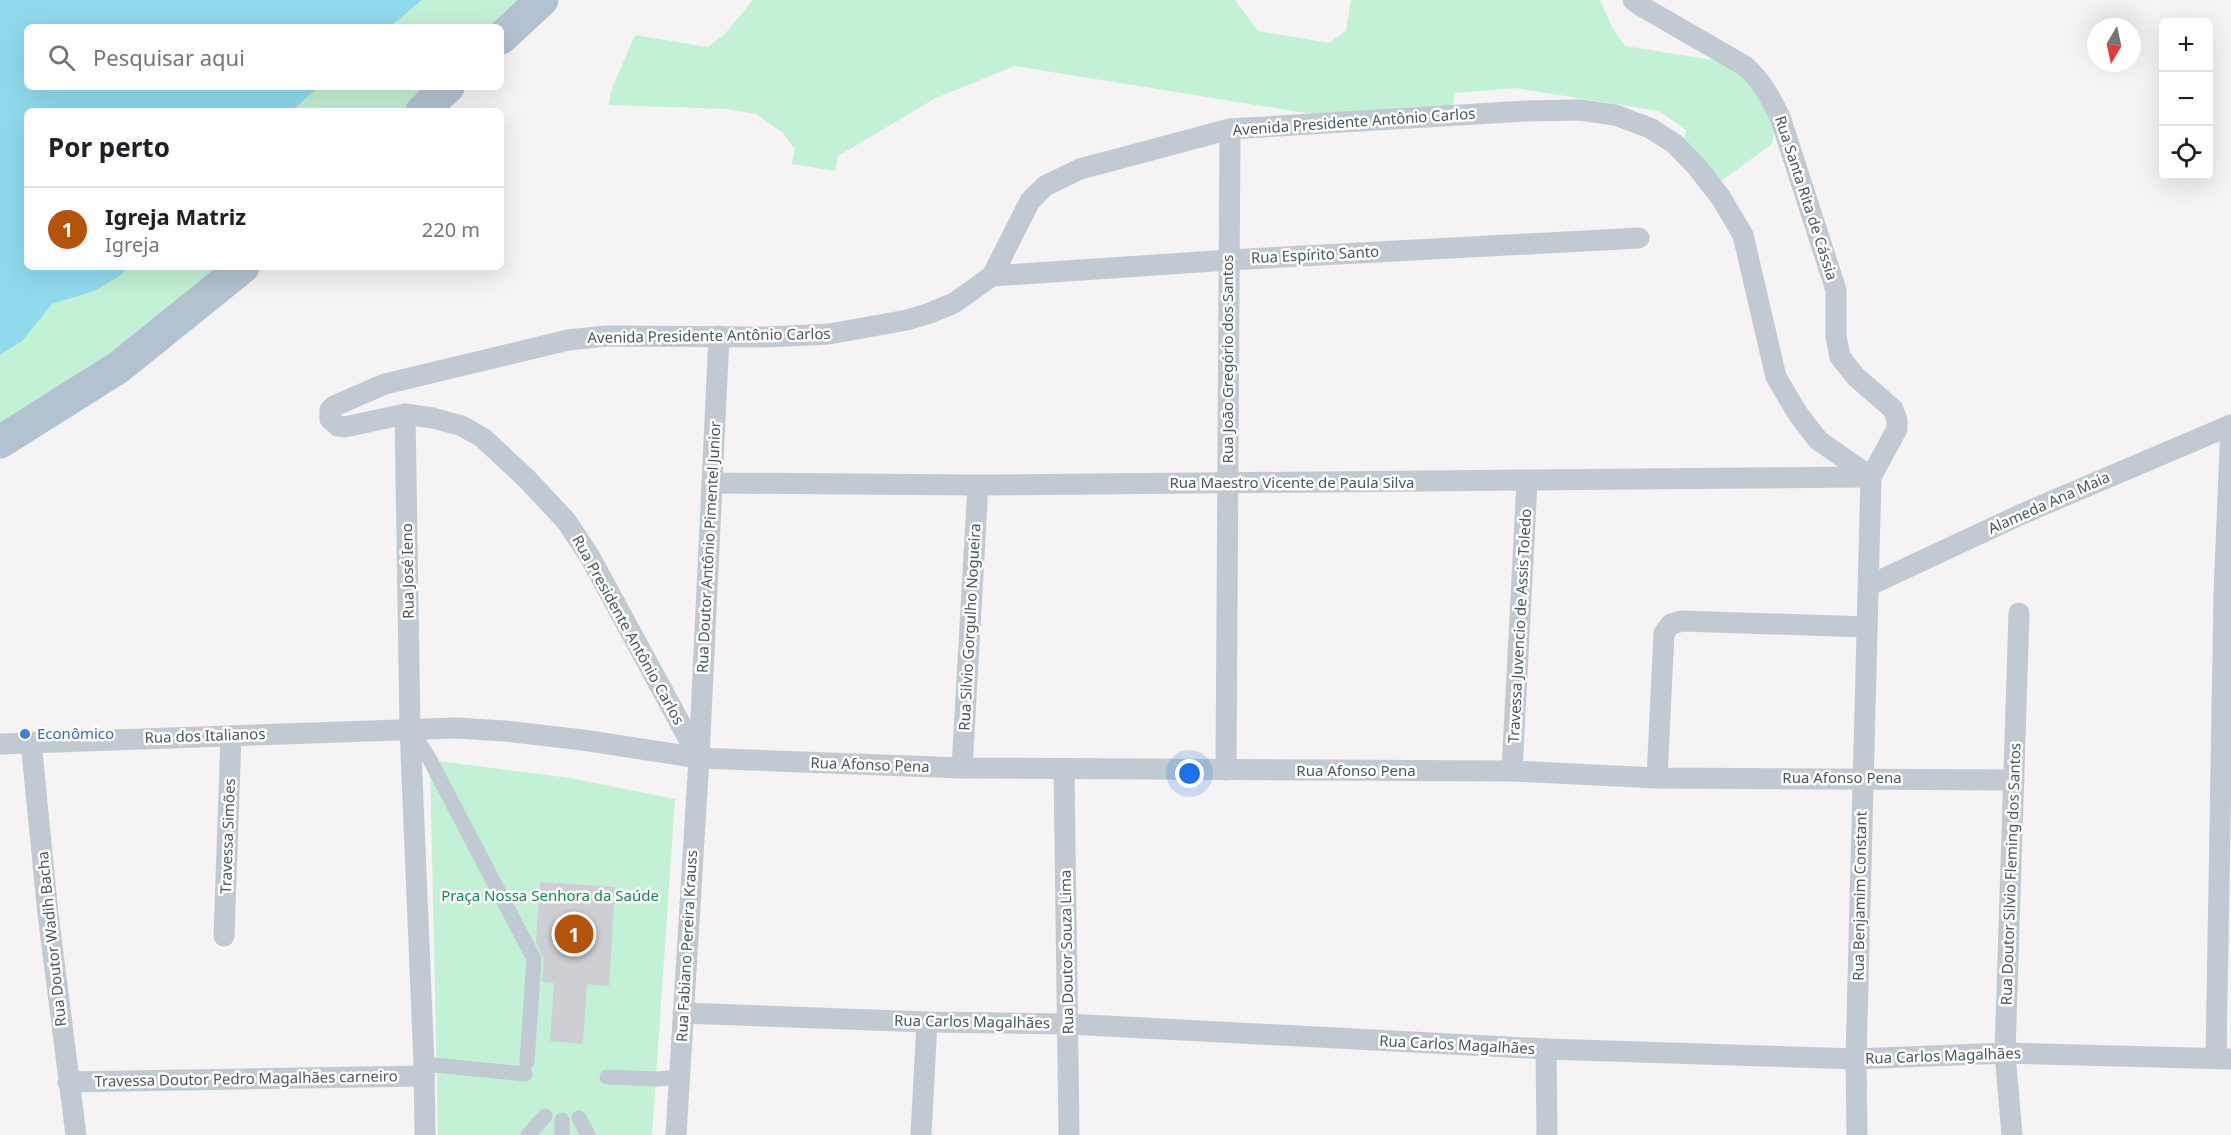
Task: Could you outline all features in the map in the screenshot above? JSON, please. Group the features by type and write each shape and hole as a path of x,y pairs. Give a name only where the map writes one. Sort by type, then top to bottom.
{"main road":[{"path":"504,35 542,0"},
{"path":"425,108 445,90"},
{"path":"0,442 119,367 239,270"}],"street":[{"name":"Rua Santa Rita de Cássia","path":"1634,0 1745,66 1757,77 1769,94 1780,117 1836,290 1836,336 1840,357 1856,377 1893,409 1897,420 1897,429 1871,477"},
{"name":"Avenida Presidente Antônio Carlos","path":"334,424 330,419 330,410 334,406 385,384 568,340 606,336 768,337 830,334 907,320 930,313 954,303 992,276 1030,201 1046,186 1080,169 1230,129 1526,111 1580,110 1615,115 1650,128 1676,144 1698,168 1721,198 1743,235 1776,377 1798,414 1818,441 1871,477"},
{"name":"Rua João Gregório dos Santos","path":"1226,770 1230,129"},
{"name":"Rua Espírito Santo","path":"992,276 1229,260 1639,238"},
{"name":"Rua Doutor Antônio Pimentel Junior","path":"699,758 719,336"},
{"name":"Rua Presidente Antônio Carlos","path":"334,424 345,427 405,414 433,418 462,426 483,438 527,479 567,522 590,557 699,758"},
{"name":"Rua José Ieno","path":"405,414 410,729"},
{"path":"2224,1058 2227,595 2231,425"},
{"name":"Alameda Ana Maia","path":"1870,585 2022,514 2231,425"},
{"name":"Rua Maestro Vicente de Paula Silva","path":"713,483 978,485 1527,482 1871,477"},
{"name":"Rua Benjamim Constant","path":"1857,1135 1856,1059 1871,477"},
{"name":"Travessa Juvencio de Assis Toledo","path":"1512,771 1527,482"},
{"name":"Rua Silvio Gorgulho Nogueira","path":"962,768 978,485"},
{"name":"Rua Doutor Silvio Fleming dos Santos","path":"2012,1135 2005,1053 2019,613"},
{"path":"1657,778 1664,633 1671,624 1682,621 1867,627"},
{"path":"410,729 456,728 505,731 699,758"},
{"name":"Rua dos Italianos","path":"0,744 410,729"},
{"path":"410,729 435,771 534,959 526,1068 424,1070"},
{"path":"410,729 425,1135"},
{"name":"Travessa Simões","path":"224,936 231,736"},
{"name":"Rua Doutor Wadih Bacha","path":"32,742 48,914 76,1135"},
{"name":"Rua Afonso Pena","path":"699,758 962,768 1512,771 1657,778 2014,780"},
{"name":"Rua Fabiano Pereira Krauss","path":"676,1135 699,758"},
{"name":"Rua Doutor Souza Lima","path":"1064,769 1069,1135"},
{"name":"Rua Carlos Magalhães","path":"683,1013 927,1022 1068,1024 1546,1050 1856,1059 2005,1053 2224,1058"},
{"path":"921,1135 927,1022"},
{"path":"1546,1050 1547,1135"},
{"name":"Travessa Doutor Pedro Magalhães carneiro","path":"68,1082 424,1070"},
{"path":"607,1077 657,1079 680,1077"},
{"path":"528,1135 545,1116"},
{"path":"579,1118 588,1135"}],"green space":[{"path":"0,0 542,0 504,25 24,24 24,90 445,90 425,108 24,108 24,270 239,270 0,442"},
{"path":"753,0 1235,0 1258,31 1329,43 1346,31 1351,0 1600,0 1613,29 1625,46 1755,67 1779,101 1772,144 1722,180 1708,178 1683,144 1686,130 1659,111 1515,88 1455,93 1453,107 1318,115 1015,66 936,98 838,156 835,171 792,164 795,149 783,133 756,114 727,109 609,105 611,91 635,35 708,47 724,35"},
{"name":"Praça Nossa Senhora da Saúde","path":"430,760 570,778 675,799 652,1135 438,1135"}],"water":[{"path":"0,0 422,0 394,24 24,24 24,90 316,90 294,108 24,108 24,270 125,270 120,276 94,291 52,304 22,341 0,355"}],"building":[{"path":"540,882 615,887 609,986 587,984 583,1044 550,1041 554,983 542,982 544,959 536,942"}],"place":[{"name":"Econômico","path":"25,734"},
{"name":"Igreja Matriz","path":"574,934"}]}
